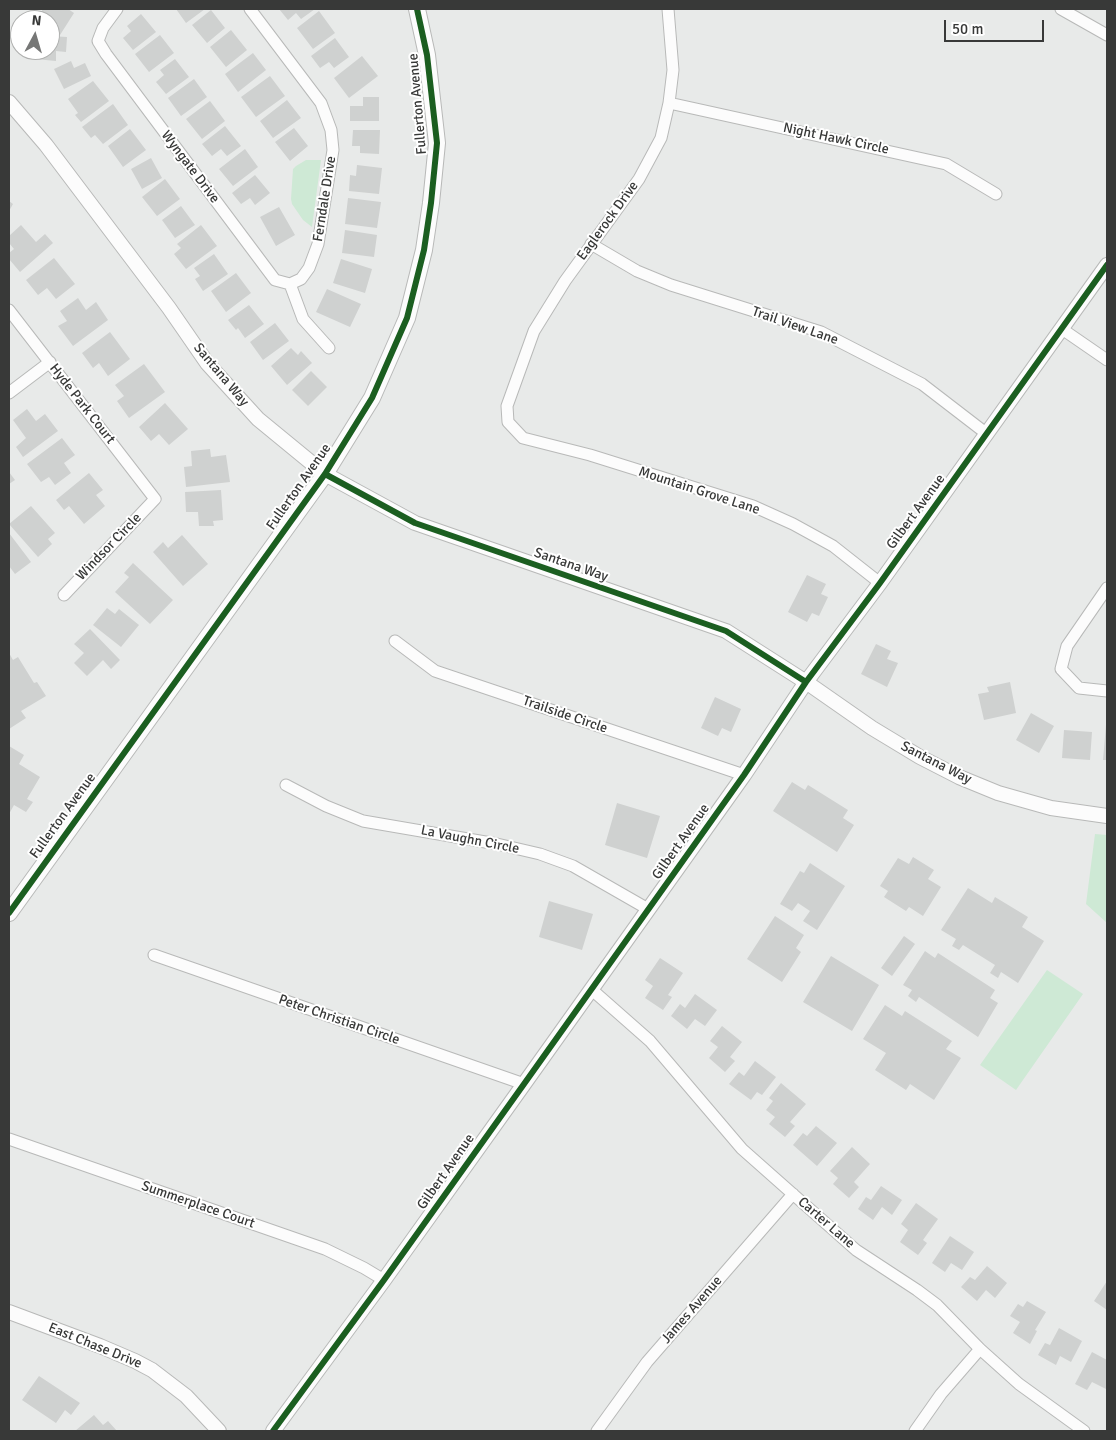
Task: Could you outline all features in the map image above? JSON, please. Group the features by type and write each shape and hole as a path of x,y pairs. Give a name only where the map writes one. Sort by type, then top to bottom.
{"main road":[{"name":"Fullerton Avenue","path":"9,913 325,474 372,398 408,318 424,250 431,203 436,144 427,55 417,9"}],"street":[{"name":"Wyngate Drive","path":"116,9 103,28 98,41 106,54 275,280 290,284"},
{"name":"Ferndale Drive","path":"250,9 321,103 331,130 333,150 318,244 309,268 301,279 290,284"},
{"name":"Eaglerock Drive","path":"508,422 507,406 534,331 590,244 639,179 661,138 669,103 673,70 668,9"},
{"path":"1062,9 1107,35"},
{"name":"Santana Way","path":"9,102 46,145 169,308 208,363 258,419 325,474 414,523 726,631 806,682 872,728 920,757 959,777 998,793 1051,808 1107,816"},
{"name":"Night Hawk Circle","path":"669,103 946,164 996,194"},
{"name":"Trail View Lane","path":"590,244 637,272 671,285 821,332 922,384 987,434"},
{"name":"Gilbert Avenue","path":"273,1431 384,1280 744,775 806,682 880,583 1107,265"},
{"path":"290,284 303,319 329,348"},
{"name":"Hyde Park Court","path":"9,310 155,499"},
{"path":"1062,328 1107,360"},
{"path":"9,393 50,362"},
{"name":"Mountain Grove Lane","path":"508,422 523,438 590,455 752,506 793,524 833,546 880,583"},
{"name":"Windsor Circle","path":"64,595 155,499"},
{"path":"1107,588 1067,646 1061,668 1079,688 1107,691"},
{"name":"Trailside Circle","path":"395,641 435,671 744,775"},
{"name":"La Vaughn Circle","path":"286,785 326,806 363,821 497,844 540,854 573,866 648,909"},
{"name":"Peter Christian Circle","path":"154,955 524,1084"},
{"name":"Carter Lane","path":"591,989 650,1040 742,1149 856,1250 937,1305 1018,1384 1084,1431"},
{"name":"Summerplace Court","path":"9,1139 325,1249 384,1280"},
{"name":"James Avenue","path":"597,1431 647,1362 793,1194"},
{"name":"East Chase Drive","path":"9,1312 100,1346 152,1370 186,1396 219,1431"},
{"path":"915,1431 942,1394 980,1349"}],"green space":[{"path":"306,160 321,160 312,227 303,220 292,204 291,199 293,169"},
{"path":"1095,834 1107,835 1107,923 1086,904"},
{"path":"1047,970 1083,994 1016,1090 980,1065"}],"building":[{"path":"68,9 74,13 60,35 60,10 42,10"},
{"path":"176,9 205,9 186,23"},
{"path":"279,9 315,9 301,19 296,13 288,20"},
{"path":"211,10 225,28 207,43 192,25"},
{"path":"319,11 335,33 313,49 297,28"},
{"path":"141,14 156,32 133,50 123,38 131,31 127,26"},
{"path":"231,30 247,50 226,67 210,47"},
{"path":"160,35 174,53 149,72 135,54"},
{"path":"60,37 67,37 66,52 60,51"},
{"path":"335,38 349,57 334,68 329,62 320,68 311,56"},
{"path":"253,53 266,70 238,92 225,74"},
{"path":"362,56 378,76 349,98 334,78"},
{"path":"175,59 189,77 166,94 156,82 164,75 160,70"},
{"path":"71,61 74,68 85,63 91,76 64,89 54,69"},
{"path":"270,76 285,96 256,117 241,97"},
{"path":"194,79 207,97 181,116 168,98"},
{"path":"93,81 109,101 81,122 75,115 78,113 68,99"},
{"path":"363,97 379,97 379,121 350,121 350,106 363,106"},
{"path":"287,100 301,118 273,138 260,121"},
{"path":"210,101 225,121 202,139 186,119"},
{"path":"113,104 128,125 103,144 95,135 91,138 82,127"},
{"path":"225,126 241,146 227,156 221,149 212,156 202,144"},
{"path":"294,128 308,146 290,161 275,142"},
{"path":"130,129 146,150 123,167 108,146"},
{"path":"353,130 380,130 379,154 360,153 360,146 352,146"},
{"path":"245,149 258,167 233,186 219,169"},
{"path":"151,158 162,178 142,189 131,169"},
{"path":"357,165 382,168 379,194 349,191 350,175 356,176"},
{"path":"255,175 270,193 255,205 250,198 241,204 232,193"},
{"path":"165,179 180,199 157,216 142,197"},
{"path":"348,198 381,202 377,228 345,224"},
{"path":"9,201 13,204 9,211"},
{"path":"181,206 195,225 175,238 162,220"},
{"path":"279,207 295,235 276,246 260,217"},
{"path":"21,225 36,242 45,234 53,243 20,272 9,259 9,253 14,249 9,243 9,236"},
{"path":"201,225 217,246 186,269 174,254 181,248 177,244"},
{"path":"345,230 377,235 374,257 342,253"},
{"path":"214,254 228,274 203,291 195,279 200,276 194,268"},
{"path":"54,258 75,284 56,299 47,288 38,295 26,280"},
{"path":"341,259 372,269 365,293 333,283"},
{"path":"236,273 251,293 226,312 211,291"},
{"path":"327,289 361,304 350,327 316,312"},
{"path":"78,298 86,310 96,302 108,320 73,346 58,326 67,321 60,311"},
{"path":"249,305 264,324 245,338 238,328 236,330 228,320"},
{"path":"275,323 289,341 263,360 250,342"},
{"path":"110,332 130,359 108,376 99,363 93,368 82,353"},
{"path":"291,348 298,355 301,351 312,363 287,385 271,366"},
{"path":"144,364 165,392 129,418 117,401 124,396 115,385"},
{"path":"311,371 327,387 308,406 292,390"},
{"path":"165,403 188,429 169,445 159,434 151,441 139,427"},
{"path":"27,409 36,421 45,414 58,431 23,457 16,447 26,438 13,420"},
{"path":"62,438 75,455 64,463 71,473 55,485 49,477 41,482 27,464"},
{"path":"210,449 211,457 226,455 230,482 186,487 184,467 192,466 191,451"},
{"path":"9,472 15,480 9,484"},
{"path":"89,473 103,490 96,495 105,506 84,524 69,506 64,510 56,500"},
{"path":"221,490 223,520 213,521 214,526 199,526 198,512 186,512 185,492"},
{"path":"31,506 55,533 48,539 52,544 38,557 9,524"},
{"path":"9,533 31,562 15,574 9,566"},
{"path":"182,535 208,564 183,586 153,552 163,542 168,548"},
{"path":"133,563 173,600 150,624 115,592 129,577 124,573"},
{"path":"807,575 826,584 821,594 828,597 819,616 812,613 807,622 788,612"},
{"path":"107,608 115,614 119,609 139,625 121,647 93,625"},
{"path":"90,629 120,660 111,669 103,660 87,676 74,663 84,653 74,644"},
{"path":"876,644 891,651 887,659 898,663 887,687 861,674"},
{"path":"9,653 13,660 18,657 34,683 37,682 46,696 21,711 26,718 9,729"},
{"path":"1010,682 1016,713 984,720 978,694 989,692 987,687"},
{"path":"715,697 741,709 731,732 722,728 718,736 701,728"},
{"path":"1031,713 1054,726 1039,753 1016,740"},
{"path":"1106,725 1107,760 1103,760"},
{"path":"1064,730 1092,732 1090,760 1062,758"},
{"path":"9,746 24,755 19,764 40,777 27,799 33,802 26,812 14,805 9,814"},
{"path":"792,782 805,790 808,785 848,810 843,818 854,825 837,852 773,811"},
{"path":"617,803 660,816 647,858 605,845"},
{"path":"913,857 934,870 928,879 941,887 923,916 909,907 906,911 884,897 888,891 880,886 898,858 909,864"},
{"path":"810,863 845,886 817,930 803,921 810,911 798,903 792,911 780,904 800,871 804,873"},
{"path":"968,888 992,903 995,897 1028,917 1022,927 1044,941 1018,983 1001,972 998,978 990,973 995,965 963,945 959,950 952,946 956,939 941,930"},
{"path":"549,901 593,914 582,950 539,937"},
{"path":"775,916 804,935 796,948 801,952 782,982 747,959"},
{"path":"904,936 915,944 892,976 881,968"},
{"path":"925,951 935,958 938,953 995,990 990,998 998,1003 978,1037 919,997 916,1002 908,996 912,990 903,985"},
{"path":"831,956 879,985 852,1031 803,1002"},
{"path":"660,958 683,973 668,995 672,997 663,1010 645,998 653,986 645,980"},
{"path":"695,994 717,1010 705,1026 695,1019 687,1029 671,1016 680,1004 685,1008"},
{"path":"885,1005 902,1016 905,1011 952,1041 946,1049 961,1058 934,1100 910,1084 906,1090 875,1070 886,1053 863,1039"},
{"path":"722,1026 742,1042 730,1057 735,1061 725,1072 709,1058 718,1047 710,1041"},
{"path":"755,1061 776,1077 762,1095 757,1092 751,1100 729,1084 739,1072 744,1076"},
{"path":"781,1083 806,1104 790,1122 795,1126 785,1137 769,1124 775,1117 766,1110 773,1101 769,1098"},
{"path":"816,1126 837,1143 817,1166 793,1145 803,1133 807,1136"},
{"path":"852,1147 870,1164 854,1182 859,1187 849,1198 833,1184 838,1178 830,1171"},
{"path":"881,1186 902,1200 892,1215 882,1207 873,1220 858,1209 866,1197 871,1200"},
{"path":"916,1203 938,1219 923,1240 927,1243 918,1255 900,1242 908,1230 901,1224"},
{"path":"950,1236 974,1252 962,1270 951,1263 945,1272 932,1263"},
{"path":"987,1266 1007,1283 995,1298 986,1290 977,1301 961,1287 970,1277 975,1280"},
{"path":"1107,1281 1107,1310 1094,1301"},
{"path":"1027,1301 1046,1312 1035,1330 1037,1331 1030,1344 1013,1333 1020,1322 1010,1316 1018,1304 1023,1307"},
{"path":"1059,1328 1082,1341 1071,1362 1060,1356 1056,1365 1038,1355 1045,1343 1050,1345"},
{"path":"1092,1352 1107,1360 1106,1389 1092,1382 1087,1390 1075,1384"},
{"path":"39,1376 80,1403 71,1415 65,1410 56,1423 22,1400"},
{"path":"94,1415 103,1425 108,1421 117,1431 75,1431"}],"cycle path":[{"path":"9,913 325,474 372,398 407,318 424,250 431,203 437,143 427,55 417,9"},
{"path":"273,1431 384,1280 744,775 806,682 880,583 1107,265"},
{"path":"325,474 415,523 726,631 806,682"}]}
